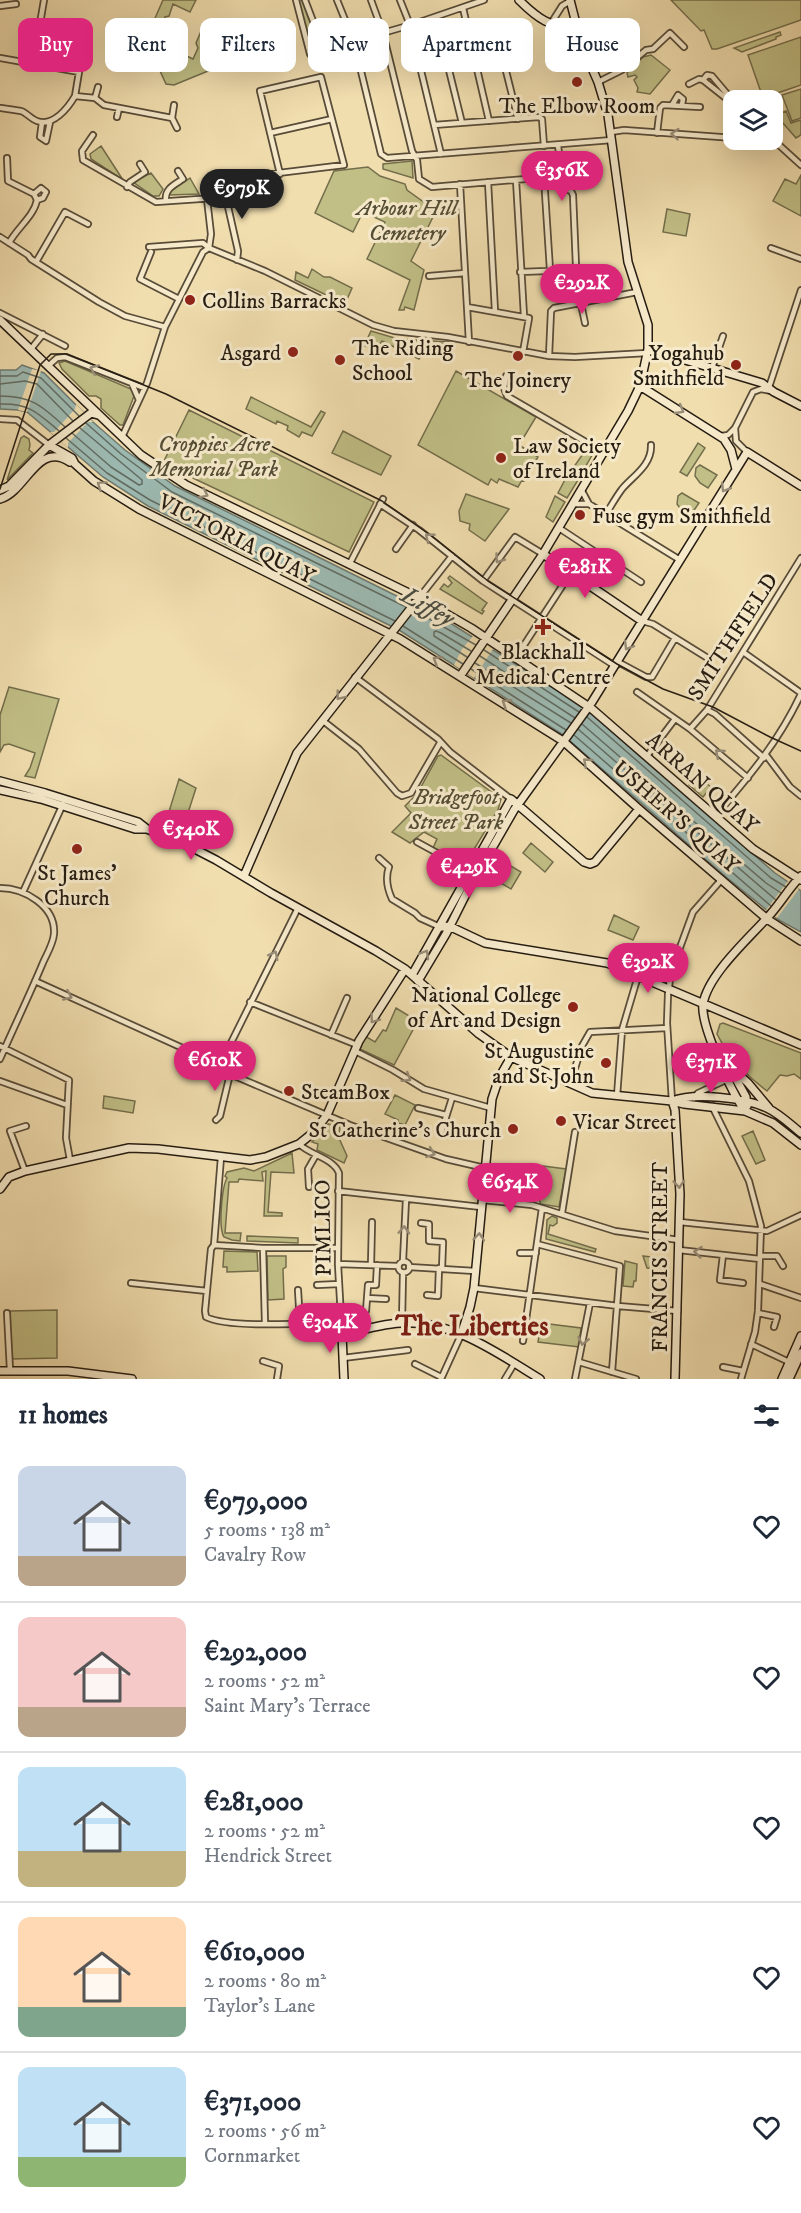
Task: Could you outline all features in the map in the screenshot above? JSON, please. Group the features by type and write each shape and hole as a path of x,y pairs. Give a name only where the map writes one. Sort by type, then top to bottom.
{"main road":[{"path":"519,0 545,22"},
{"path":"570,1 574,18"},
{"path":"462,673 543,554 604,453 640,386 647,351 648,325 628,262 612,136 594,72"},
{"name":"ARRAN QUAY","path":"0,320 141,455 178,480 349,565 515,659 588,708 647,756 753,849 799,880"},
{"path":"647,351 712,368 772,389 801,406"},
{"path":"640,386 719,435 729,444 736,469"},
{"path":"75,392 83,406 79,421"},
{"path":"0,490 9,486 49,444 59,440 79,421 91,413 100,416"},
{"path":"59,440 64,453"},
{"name":"VICTORIA QUAY","path":"49,444 72,458 75,464"},
{"path":"418,981 518,804 617,664 747,452 801,486"},
{"name":"VICTORIA QUAY","path":"0,499 13,493 43,460 58,456 75,464 94,481 139,509 391,631 462,673"},
{"path":"543,554 642,621"},
{"path":"243,876 297,753 416,601"},
{"name":"USHER'S QUAY","path":"462,673 564,739 639,809 756,910 801,941"},
{"path":"0,781 189,846 405,969 479,1034 511,1057 570,1084 592,1093 745,1111 781,1128 801,1145"},
{"path":"0,790 64,802"},
{"path":"411,975 511,799 584,862 590,864 639,809"},
{"path":"745,1111 713,1046 706,1026 703,1005 722,968 799,880"},
{"path":"753,932 758,917 756,910"},
{"path":"440,927 449,926 485,943 598,962 623,969 801,1045"},
{"path":"1,1186 9,1177 25,1171 70,1160 139,1148 243,1160 259,1159 299,1143 314,1132 327,1115 356,1048 405,969"},
{"path":"713,1046 769,1109 801,1133"},
{"path":"461,1335 474,1288 491,1108 497,1084 511,1057"},
{"path":"727,1064 748,1102 745,1111"},
{"path":"672,1101 679,1098 738,1100 769,1109"},
{"name":"FRANCIS STREET","path":"672,1101 675,1110 680,1194 675,1379"},
{"path":"344,1379 342,1335 402,1322 430,1325 461,1335 540,1379"},
{"path":"782,1379 801,1336"},
{"path":"789,1379 801,1353"},
{"path":"0,1371 68,1371 132,1379"}],"street":[{"path":"41,18 44,0"},
{"path":"296,0 308,46"},
{"path":"304,0 311,18"},
{"path":"337,0 344,18"},
{"path":"371,0 378,18"},
{"path":"400,0 407,18"},
{"path":"433,18 484,0"},
{"path":"554,18 562,6 570,1"},
{"path":"0,6 16,4"},
{"path":"463,8 466,18"},
{"path":"436,17 462,123"},
{"path":"598,82 622,70 646,50 653,49 670,33 684,47"},
{"path":"389,57 414,156 417,160 419,179 432,187 561,176"},
{"path":"0,58 18,61"},
{"path":"42,122 40,137 46,141 50,122 70,105 75,96 79,72"},
{"path":"361,72 381,154 387,159 558,145 612,136 624,130 723,137"},
{"path":"421,72 441,154"},
{"path":"478,72 489,121"},
{"path":"506,72 518,119"},
{"path":"237,260 238,251 222,180 344,165 321,77 260,91"},
{"path":"689,84 699,79 703,80 723,96"},
{"path":"256,84 260,91 280,174"},
{"path":"95,98 98,87"},
{"path":"672,105 678,95 683,99 682,105"},
{"path":"75,96 95,98 104,105 172,118"},
{"path":"174,105 172,118 177,128"},
{"path":"657,133 660,108 663,105 699,107"},
{"path":"1,108 23,112 42,122 50,122"},
{"path":"117,117 119,108"},
{"path":"434,125 541,118 544,146"},
{"path":"269,131 332,119"},
{"path":"93,135 82,151 83,160 153,201 214,198"},
{"path":"520,272 573,270 575,268 577,259 573,195 563,188 558,145"},
{"path":"783,149 801,165"},
{"path":"7,158 8,181 34,194 37,200 33,212 25,219 9,243"},
{"path":"127,187 130,182 145,172 140,164"},
{"path":"166,201 166,193 169,189 183,179 178,171"},
{"path":"544,177 550,270"},
{"path":"516,180 524,316"},
{"path":"488,182 495,311"},
{"path":"460,184 469,342"},
{"path":"34,194 41,188 46,192 43,198 37,200"},
{"path":"122,437 144,388 165,327 203,252 209,248 211,234 207,199"},
{"path":"36,262 65,212 88,224"},
{"path":"0,237 36,262 125,316 165,327"},
{"path":"179,299 140,279 150,250 197,243 382,328 549,356 566,357 647,351"},
{"path":"771,248 801,259"},
{"path":"429,276 465,273"},
{"path":"719,435 728,435 735,428 753,392 772,389 801,290"},
{"path":"549,356 552,310 636,292"},
{"path":"581,304 585,323"},
{"path":"467,307 529,318 523,352"},
{"path":"0,313 65,346"},
{"path":"31,349 43,334"},
{"path":"712,368 723,336"},
{"path":"48,366 57,358 65,357 144,388"},
{"path":"506,376 504,388 507,396 604,453"},
{"path":"132,384 139,400"},
{"name":"VICTORIA QUAY","path":"0,419 10,418 21,423 49,444"},
{"path":"735,428 736,441 747,452"},
{"path":"606,514 623,488 641,471 651,453 651,446"},
{"path":"582,490 589,504"},
{"path":"349,565 382,501 483,580 617,664 651,677 675,638"},
{"path":"574,504 589,504 680,560"},
{"path":"396,549 413,525"},
{"path":"559,528 641,582"},
{"path":"483,580 515,537 543,554"},
{"path":"416,601 452,556"},
{"name":"SMITHFIELD","path":"690,729 707,710 801,558"},
{"path":"515,659 570,574"},
{"path":"642,621 653,624 706,657"},
{"path":"715,816 765,756 790,718 801,694 743,652"},
{"path":"355,677 438,739 440,743 511,799"},
{"path":"637,692 690,729 748,778"},
{"path":"707,710 715,714 765,756 790,787 801,796"},
{"path":"647,756 675,718"},
{"path":"322,720 359,749 396,793 402,796 411,793 440,743"},
{"path":"23,892 64,802"},
{"path":"417,842 470,871"},
{"path":"380,858 389,867 386,874 392,899 440,927"},
{"path":"672,1101 667,1028 671,972 687,923 696,908 722,879"},
{"path":"0,888 23,892 42,905 47,911 53,928 52,940 35,981 2,1047 0,1059"},
{"path":"220,1065 298,908"},
{"path":"617,1096 622,1030 638,976"},
{"path":"35,981 220,1065 230,1074 327,1115 446,1159 485,1168"},
{"path":"332,1035 347,998"},
{"path":"250,1002 332,1035 424,1089 491,1108"},
{"path":"570,1084 588,1034 599,1030 667,1028"},
{"path":"2,1047 69,1080 66,1138 70,1160"},
{"path":"216,1120 220,1116 230,1074"},
{"path":"694,1098 698,1093 728,1079"},
{"path":"0,1081 67,1105"},
{"path":"441,1133 452,1098"},
{"path":"712,1106 749,1181 761,1231 758,1313 741,1379"},
{"path":"418,1108 446,1115"},
{"path":"25,1171 10,1131 26,1126"},
{"path":"562,1213 575,1132"},
{"name":"PIMLICO","path":"299,1143 337,1168 338,1264 342,1335"},
{"path":"309,1187 308,1169 315,1155"},
{"path":"221,1157 206,1317 213,1320 265,1323 340,1322"},
{"path":"338,1191 406,1199 532,1205 615,1231 679,1240"},
{"path":"338,1264 398,1266 403,1261 406,1199"},
{"path":"523,1341 542,1208"},
{"path":"680,1222 761,1231 770,1230 801,1215"},
{"path":"370,1265 372,1222"},
{"path":"421,1223 429,1224 429,1241 443,1242 438,1296 427,1295"},
{"path":"537,1244 618,1264 620,1268 618,1306 612,1372"},
{"path":"214,1245 263,1248 338,1248"},
{"path":"263,1248 265,1323"},
{"path":"679,1250 723,1255 777,1256 783,1266"},
{"path":"520,1253 536,1253"},
{"path":"723,1255 720,1280 743,1283"},
{"path":"403,1261 409,1266 475,1271"},
{"path":"366,1311 368,1285 376,1286 377,1265"},
{"path":"398,1266 403,1273 402,1322"},
{"path":"403,1273 408,1271 409,1266"},
{"path":"131,1284 207,1291"},
{"path":"317,1285 339,1284"},
{"path":"760,1284 801,1298"},
{"path":"474,1288 590,1303 678,1311"},
{"path":"298,1290 300,1323"},
{"path":"367,1298 386,1299"},
{"path":"575,1379 590,1303"},
{"path":"7,1313 10,1370"},
{"path":"758,1313 777,1317 774,1327"},
{"path":"415,1364 441,1378 461,1335"},
{"path":"751,1344 789,1362"},
{"path":"343,1358 408,1350"},
{"path":"263,1361 279,1366 277,1379"},
{"path":"579,1362 636,1379"},
{"path":"505,1379 514,1364"},
{"path":"723,1367 743,1371"}],"green space":[{"path":"163,0 196,0 190,12 173,4 169,16 155,18"},
{"path":"298,0 303,0 310,18 308,41"},
{"path":"671,0 801,0 801,20 712,49 704,30 701,31"},
{"path":"780,32 781,35 776,39 742,52 734,48"},
{"path":"200,34 200,72 206,72 174,85 166,84 161,72 188,72 188,57 193,59 198,48 196,43"},
{"path":"801,37 801,85 783,91 760,90 748,55"},
{"path":"651,55 670,70 650,94 637,92 638,88 634,80 637,77 635,75 628,77 627,73 640,72 640,60"},
{"path":"801,89 801,118 792,121 783,95"},
{"path":"786,111 791,123 801,120 801,135 796,138 783,123 783,112"},
{"path":"101,146 123,180 91,159 90,154"},
{"path":"412,161 413,178 383,169 383,164"},
{"name":"Arbour Hill Cemetery","path":"368,167 380,176 405,184 407,190 436,211 411,261 424,270 414,310 405,307 404,310 399,310 410,280 367,259 385,222 363,212 353,232 315,213 334,171"},
{"path":"151,173 163,189 159,196 153,196 133,182"},
{"path":"801,175 801,216 773,201 785,179 796,184"},
{"path":"190,178 199,194 169,195 170,191"},
{"path":"667,209 690,214 686,236 663,232"},
{"path":"312,269 324,277 330,277 352,288 345,304 295,280 296,272 308,278"},
{"path":"371,331 398,339 449,342 447,346 440,343 436,351 427,347 419,359 382,341 377,348 364,346"},
{"path":"65,361 131,389 134,396 123,425 120,425 101,408 101,399 89,396 62,369 59,363"},
{"path":"456,371 536,417 519,445 538,457 518,487 499,479 497,483 491,479 488,485 418,445"},
{"path":"251,397 311,427 321,411 325,413 312,436 302,432 299,437 287,430 288,426 277,421 276,424 246,409"},
{"name":"Croppies Acre Memorial Park","path":"189,410 374,502 349,552 195,479 164,461"},
{"path":"343,431 391,456 381,475 332,453"},
{"path":"24,436 29,439 29,450 33,453 7,480 21,438"},
{"path":"698,443 705,448 687,476 680,472"},
{"path":"586,445 595,450 580,476 571,471 585,451"},
{"path":"700,465 717,475 708,488 695,476 696,468"},
{"path":"568,474 578,480 567,498 558,493"},
{"path":"682,493 699,503 690,516 677,504 678,496"},
{"path":"466,494 509,509 485,541 469,530 470,524 460,521 459,511"},
{"path":"555,496 565,502 553,522 546,517"},
{"path":"450,576 487,603 482,614 440,589 444,584 448,587 452,583 448,578"},
{"path":"9,687 59,699 35,778 25,776 35,753 9,744 4,745 0,752 0,715"},
{"name":"Bridgefoot Street Park","path":"441,755 501,799 498,810 465,864 433,848 437,839 424,832 410,843 392,832 411,813 405,806 417,794 438,756"},
{"path":"697,776 711,787 703,797 689,785"},
{"path":"179,779 196,788 187,816 182,816 179,820 168,815"},
{"path":"531,843 553,862 545,872 523,853"},
{"path":"497,858 521,872 511,889 487,875"},
{"path":"614,915 639,927 633,940 608,930"},
{"path":"396,1008 414,1019 411,1024 415,1026 394,1065 360,1049 365,1036 375,1042 383,1030 386,1031"},
{"path":"723,1023 801,1053 801,1079 794,1074 780,1075 767,1091 745,1072 727,1051 717,1034 720,1024"},
{"path":"395,1095 415,1105 405,1125 385,1114"},
{"path":"104,1096 135,1101 133,1113 103,1108"},
{"path":"328,1124 340,1126 339,1138 347,1156 344,1163 317,1150 318,1144 312,1142"},
{"path":"753,1131 765,1160 756,1164 742,1136"},
{"path":"292,1153 294,1173 271,1172 268,1212 282,1213 282,1216 264,1216 266,1171 262,1172 263,1181 239,1179 238,1182 229,1182 225,1233 241,1233 240,1241 224,1237 221,1207 227,1172 244,1168 254,1171"},
{"path":"543,1166 566,1169 559,1207 541,1204 538,1198"},
{"path":"552,1216 557,1218 557,1223 550,1225 548,1234 596,1249 595,1252 546,1239 547,1220"},
{"path":"247,1236 298,1238 298,1243 247,1241"},
{"path":"224,1251 257,1252 258,1271 227,1272 227,1267 223,1267"},
{"path":"267,1256 286,1256 286,1267 283,1269 284,1299 268,1300"},
{"path":"643,1256 668,1259 666,1270 647,1268"},
{"path":"625,1261 637,1264 636,1281 633,1287 623,1286"},
{"path":"57,1310 57,1358 11,1359 10,1311"},
{"path":"541,1323 581,1328 579,1347 538,1342"}],"water":[{"path":"22,365 44,373 125,450 175,486 447,621 582,706 775,873 801,891 801,932 779,920 726,877 562,734 399,630 148,506 103,477 27,412 0,409 0,370 16,370"}],"pier":[{"path":"32,369 41,371 27,412 18,410"},
{"path":"76,404 93,422 88,422 68,443 68,448 50,432 54,432 75,409"},
{"path":"473,636 493,649 474,678 454,665 462,649"},
{"path":"788,881 799,889 777,918 766,910"}],"tram line":[{"path":"0,489 40,365 51,354 67,354 166,394 382,501 433,537 488,581 617,664 663,689 713,707 801,751"}],"place":[{"name":"The Elbow Room","path":"577,82"},
{"name":"Collins Barracks","path":"190,300"},
{"name":"Asgard","path":"293,352"},
{"name":"The Joinery","path":"518,356"},
{"name":"The Riding School","path":"340,360"},
{"name":"Yogahub Smithfield","path":"736,365"},
{"name":"Law Society of Ireland","path":"501,458"},
{"name":"Fuse gym Smithfield","path":"580,515"},
{"name":"Blackhall Medical Centre","path":"543,627"},
{"name":"St James' Church","path":"77,849"},
{"name":"National College of Art and Design","path":"573,1007"},
{"name":"St Augustine and St John","path":"606,1063"},
{"name":"SteamBox","path":"289,1091"},
{"name":"Vicar Street","path":"561,1121"},
{"name":"St Catherine's Church","path":"513,1129"}],"district":[{"name":"The Liberties","path":"472,1325"}],"water label":[{"name":"Liffey","path":"428,606"}]}
